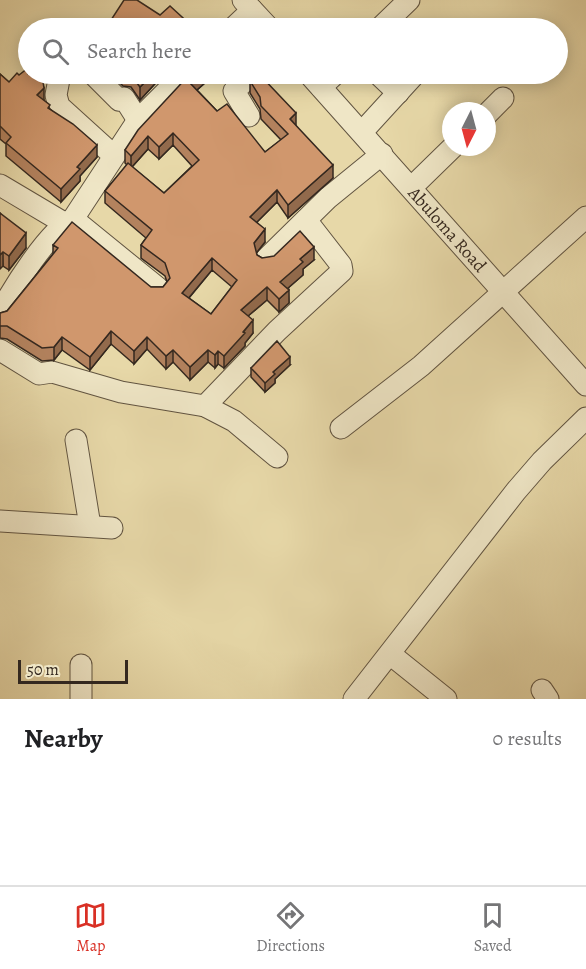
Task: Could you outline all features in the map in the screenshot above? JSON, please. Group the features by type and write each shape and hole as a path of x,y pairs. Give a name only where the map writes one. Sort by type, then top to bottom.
{"street":[{"path":"390,18 409,0"},
{"path":"240,18 248,5 260,18"},
{"path":"58,84 56,95 59,106 113,155"},
{"path":"103,84 119,100 124,98 130,103 138,120"},
{"path":"0,313 24,272 68,221 138,120 174,84"},
{"path":"241,84 234,91 249,116"},
{"name":"Abuloma Road","path":"326,84 362,132 584,379"},
{"path":"389,84 398,93"},
{"path":"362,132 406,84"},
{"path":"496,105 503,98"},
{"path":"266,259 306,220 382,154"},
{"path":"412,187 444,156"},
{"path":"0,184 68,221 158,288"},
{"path":"342,428 421,366 586,217"},
{"path":"205,405 277,331 342,271 341,265 306,220"},
{"path":"0,350 39,374 52,372 121,392 205,405 234,421 277,458"},
{"path":"354,699 516,491 542,460 586,418"},
{"path":"76,440 90,526"},
{"path":"0,521 112,528"},
{"path":"390,654 446,699"},
{"path":"81,665 81,699"}],"building":[{"path":"124,0 137,0 160,15 170,6 183,18 112,18"},
{"path":"17,73 18,84 43,84 44,88 37,95 50,105 48,108 73,124 97,145 77,167 80,169 61,189 6,143 11,137 0,126 0,74 9,82"},
{"path":"181,84 191,84 217,111 227,104 265,152 288,134 261,106 260,97 252,84 268,84 296,113 290,119 333,165 288,205 277,190 250,217 265,229 254,243 257,255 262,258 274,256 300,231 314,247 300,259 303,262 280,282 289,290 279,299 267,287 241,310 253,320 243,332 245,333 224,356 218,351 215,355 208,350 190,367 173,350 166,356 147,337 134,351 111,331 90,357 62,337 54,347 42,348 7,326 0,326 0,313 7,311 58,248 53,245 72,222 151,287 163,287 170,278 165,263 141,245 152,230 105,191 128,163 164,193 199,160 173,133 159,147 148,136 131,156 125,150 138,130","holes":["212,258 237,280 211,314 182,293"]},
{"path":"0,213 26,233 9,256 3,252 0,255"},
{"path":"277,341 290,357 273,372 275,374 265,383 251,368"}]}
